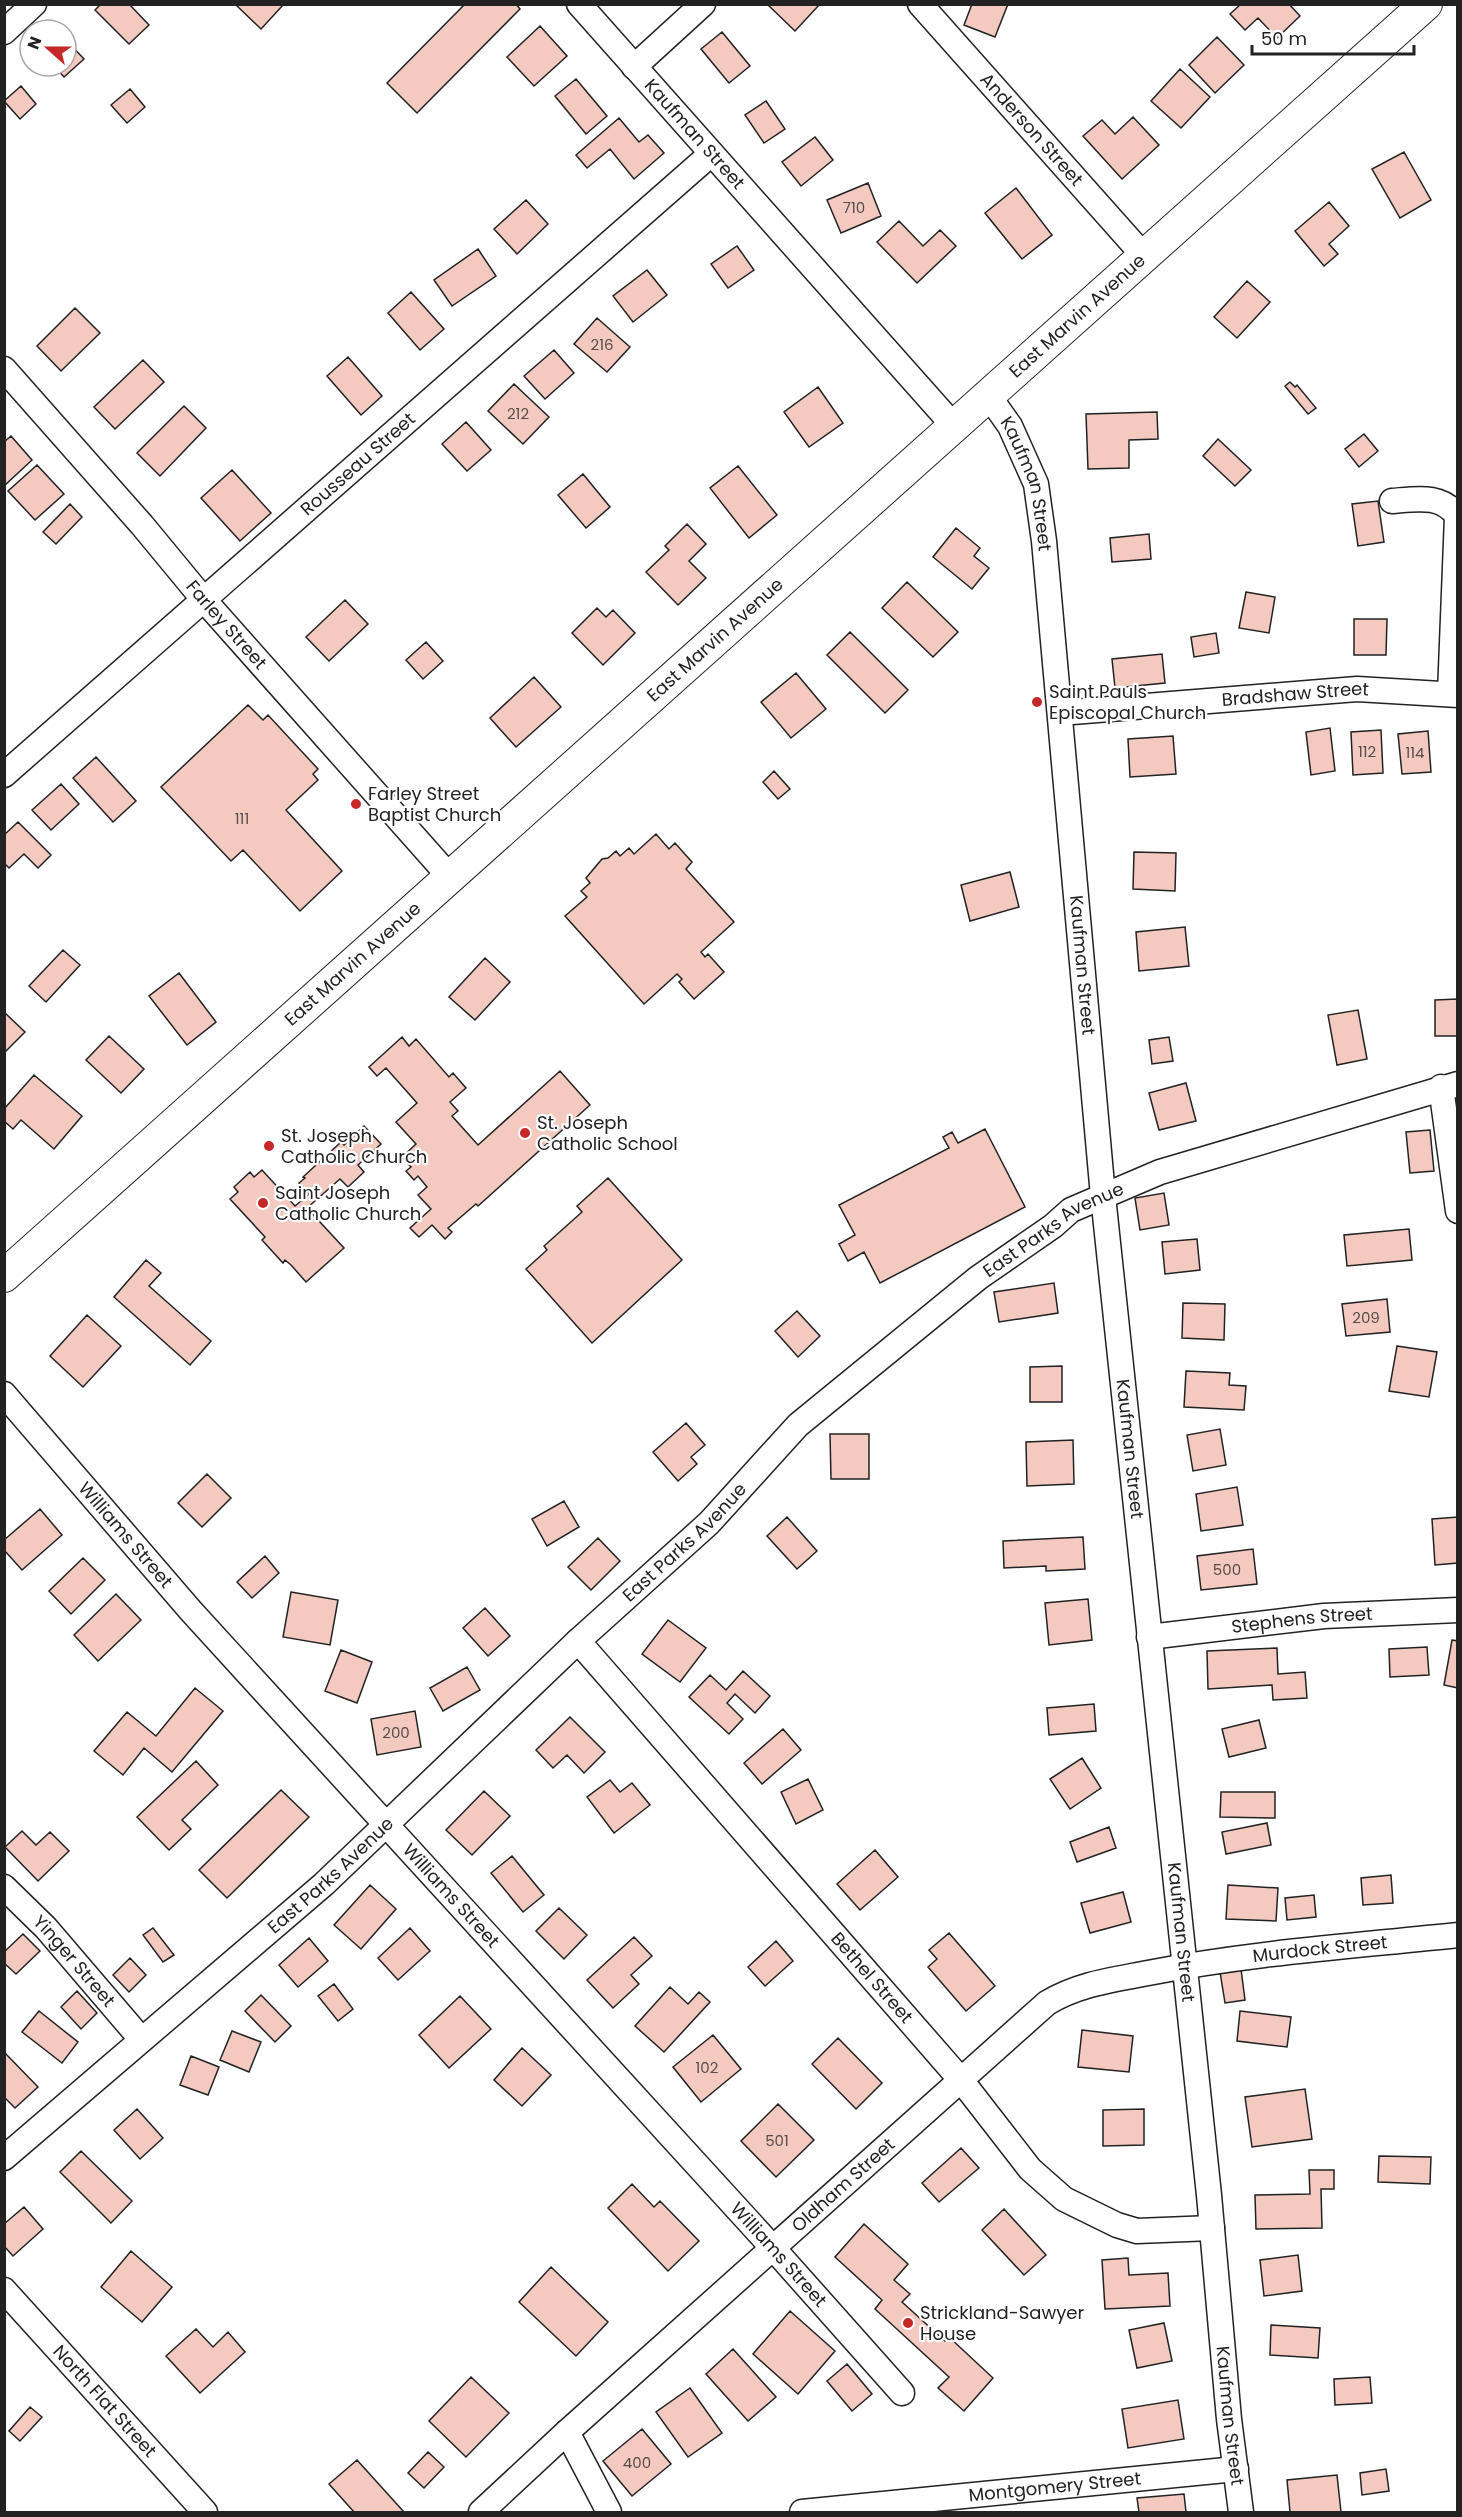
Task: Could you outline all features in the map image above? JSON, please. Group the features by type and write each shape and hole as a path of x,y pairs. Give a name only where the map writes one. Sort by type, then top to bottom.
{"main road":[{"name":"East Marvin Avenue","path":"4,1276 1144,256 1415,9"}],"street":[{"path":"4,32 34,4"},
{"name":"Kaufman Street","path":"579,4 954,425"},
{"path":"634,67 703,4"},
{"name":"Anderson Street","path":"920,4 1144,256"},
{"name":"Rousseau Street","path":"4,775 711,153"},
{"name":"Farley Street","path":"4,369 142,525 204,600 450,877"},
{"name":"Kaufman Street","path":"988,395 1010,426 1036,484 1047,568 1103,1196 1212,2228 1229,2419 1241,2512"},
{"path":"1392,501 1429,498 1450,506 1457,516 1454,694"},
{"name":"Bradshaw Street","path":"1060,713 1357,689 1454,694"},
{"path":"1449,1085 1458,1211"},
{"name":"East Parks Avenue","path":"4,2158 141,2039 209,1985 324,1884 578,1641 709,1523 798,1425 978,1278 1053,1226 1071,1210 1160,1172 1449,1085"},
{"name":"Williams Street","path":"4,1394 191,1611 773,2248 902,2393"},
{"name":"Stephens Street","path":"1149,1636 1324,1616 1458,1610"},
{"name":"Bethel Street","path":"578,1641 961,2080 1030,2169 1064,2199 1117,2225 1137,2231 1212,2228"},
{"name":"Yinger Street","path":"4,1887 46,1928 141,2039"},
{"name":"Murdock Street","path":"1184,1966 1210,1961 1458,1935"},
{"name":"Oldham Street","path":"480,2512 1047,2003 1066,1992 1088,1985 1184,1966"},
{"name":"North Flat Street","path":"4,2290 205,2512"},
{"path":"567,2432 609,2512"},
{"name":"Montgomery Street","path":"802,2512 1236,2469"}],"building":[{"path":"101,4 129,4 149,25 129,44 95,10"},
{"path":"235,4 284,4 261,29"},
{"path":"465,4 516,4 520,9 417,113 387,83"},
{"path":"767,4 820,4 795,31"},
{"path":"972,4 1008,4 995,37 964,25"},
{"path":"1241,4 1289,4 1300,16 1277,38 1258,18 1245,30 1230,14"},
{"path":"540,26 567,56 534,86 507,57"},
{"path":"722,32 750,66 729,83 701,49"},
{"path":"1217,37 1244,65 1215,93 1189,65"},
{"path":"78,53 84,59 78,64"},
{"path":"1180,69 1210,97 1181,128 1151,101"},
{"path":"576,79 607,116 586,134 555,96"},
{"path":"21,86 36,104 20,119 4,101"},
{"path":"130,89 145,107 127,123 111,105"},
{"path":"766,101 785,129 764,143 745,115"},
{"path":"1133,117 1159,145 1122,179 1083,136 1102,120 1115,134"},
{"path":"619,118 639,142 648,135 664,153 634,179 610,149 587,168 576,155"},
{"path":"815,137 833,160 801,186 782,162"},
{"path":"1404,152 1431,200 1400,218 1372,169"},
{"path":"868,183 881,216 841,233 827,200"},
{"path":"1016,188 1052,235 1022,259 985,213"},
{"path":"526,200 548,224 517,254 494,229"},
{"path":"1329,202 1349,226 1329,244 1338,254 1324,266 1295,231"},
{"path":"899,221 923,246 940,230 956,246 917,283 877,242"},
{"path":"737,246 754,270 728,288 711,264"},
{"path":"478,249 496,276 452,306 434,280"},
{"path":"647,270 667,295 633,322 613,296"},
{"path":"1247,281 1270,302 1237,338 1214,317"},
{"path":"411,292 444,329 420,350 388,313"},
{"path":"75,308 100,333 61,371 37,346"},
{"path":"597,318 630,347 607,372 574,344"},
{"path":"554,350 574,373 545,399 524,376"},
{"path":"348,357 382,396 361,415 327,376"},
{"path":"143,360 164,382 115,429 94,407"},
{"path":"1290,382 1295,387 1297,385 1316,408 1308,414 1285,386"},
{"path":"514,384 549,417 523,444 488,411"},
{"path":"818,387 843,423 809,447 784,412"},
{"path":"184,406 206,428 160,476 137,453"},
{"path":"1157,412 1158,439 1129,440 1129,468 1088,469 1086,414"},
{"path":"466,422 491,450 467,471 442,444"},
{"path":"1364,434 1378,451 1359,467 1345,449"},
{"path":"11,436 32,460 4,486 4,442"},
{"path":"1218,439 1251,470 1235,486 1203,456"},
{"path":"37,465 64,494 35,520 8,491"},
{"path":"738,466 777,515 749,538 710,488"},
{"path":"232,470 271,513 240,541 201,498"},
{"path":"583,474 610,507 586,528 558,495"},
{"path":"1378,501 1384,542 1358,546 1352,504"},
{"path":"70,504 82,517 56,544 43,532"},
{"path":"687,524 706,544 689,561 706,578 678,605 646,572 669,550 665,546"},
{"path":"956,528 980,548 974,556 989,568 972,589 933,557"},
{"path":"1149,534 1151,559 1112,562 1110,538"},
{"path":"907,582 958,632 933,657 882,608"},
{"path":"1246,592 1275,597 1269,633 1239,628"},
{"path":"345,600 368,624 329,661 306,637"},
{"path":"597,608 606,617 613,610 635,633 603,665 572,633"},
{"path":"1354,619 1387,619 1386,655 1354,655"},
{"path":"850,632 908,690 885,713 827,655"},
{"path":"1216,633 1219,653 1194,657 1191,637"},
{"path":"426,642 443,661 423,679 406,660"},
{"path":"1162,654 1165,683 1115,688 1112,659"},
{"path":"796,673 826,709 791,738 761,702"},
{"path":"534,677 561,707 516,747 490,718"},
{"path":"248,705 263,720 268,715 318,769 313,774 318,780 286,810 342,871 300,911 243,850 231,861 161,787"},
{"path":"1330,728 1335,771 1311,775 1306,732"},
{"path":"1381,730 1383,773 1353,775 1351,732"},
{"path":"1428,731 1431,772 1402,774 1398,734"},
{"path":"1173,736 1176,774 1130,777 1128,739"},
{"path":"96,757 136,801 113,822 73,778"},
{"path":"774,771 790,789 778,799 763,782"},
{"path":"61,784 79,804 51,830 32,810"},
{"path":"18,822 51,855 38,868 24,854 9,868 4,863 4,835"},
{"path":"656,834 669,849 675,843 692,862 686,869 734,922 701,952 705,957 708,954 724,972 694,999 679,982 682,979 677,974 644,1004 565,916 587,897 581,891 590,883 586,878 602,859 608,858 616,851 620,856 629,848 634,854"},
{"path":"1134,852 1176,853 1175,891 1133,889"},
{"path":"1010,872 1019,907 970,921 961,885"},
{"path":"1185,927 1189,966 1139,971 1136,932"},
{"path":"63,950 80,965 46,1002 29,986"},
{"path":"485,958 510,982 475,1020 449,997"},
{"path":"179,973 216,1022 187,1045 149,996"},
{"path":"1458,999 1458,1036 1435,1036 1435,1000"},
{"path":"1358,1010 1367,1059 1337,1065 1328,1015"},
{"path":"4,1012 25,1032 4,1053"},
{"path":"109,1036 144,1069 121,1093 86,1060"},
{"name":"St. Joseph Catholic School","path":"402,1037 409,1046 416,1039 449,1077 453,1073 466,1088 450,1102 458,1111 452,1116 478,1145 560,1071 590,1105 478,1206 476,1204 448,1228 452,1232 445,1239 432,1225 419,1237 410,1228 431,1209 418,1195 427,1187 418,1176 414,1180 406,1171 411,1167 402,1157 416,1144 396,1122 417,1103 386,1068 377,1076 369,1067"},
{"path":"1169,1037 1173,1061 1152,1064 1149,1040"},
{"path":"34,1075 82,1116 54,1149 21,1120 13,1129 4,1121 4,1109"},
{"path":"1186,1083 1196,1121 1159,1130 1149,1093"},
{"name":"Saint Joseph Catholic Church","path":"364,1126 381,1144 358,1165 364,1172 348,1187 340,1179 307,1208 344,1248 306,1282 285,1260 283,1263 262,1240 265,1237 230,1199 238,1192 234,1187 250,1172 254,1177 262,1170 295,1206 309,1194 299,1183 305,1178 303,1177 341,1142 344,1145"},
{"path":"985,1129 1025,1207 880,1283 864,1252 848,1261 839,1244 855,1235 839,1205 949,1148 943,1137 952,1132 958,1143"},
{"path":"1430,1130 1434,1171 1410,1173 1406,1132"},
{"path":"608,1178 682,1260 592,1343 526,1269 547,1250 544,1246 582,1212 577,1206"},
{"path":"1164,1193 1169,1225 1140,1230 1135,1198"},
{"path":"1409,1229 1412,1260 1347,1266 1344,1235"},
{"path":"1197,1239 1200,1270 1165,1274 1162,1242"},
{"path":"146,1260 161,1273 149,1286 211,1341 190,1365 114,1297"},
{"path":"1054,1283 1058,1313 999,1322 994,1292"},
{"path":"1387,1299 1390,1332 1346,1336 1342,1304"},
{"path":"1183,1303 1225,1304 1224,1340 1182,1338"},
{"path":"797,1311 820,1336 798,1357 775,1331"},
{"path":"87,1315 121,1346 83,1387 50,1356"},
{"path":"1397,1346 1437,1352 1429,1397 1389,1391"},
{"path":"1062,1366 1062,1402 1030,1402 1030,1367"},
{"path":"1186,1371 1230,1373 1229,1385 1246,1386 1244,1410 1184,1407"},
{"path":"686,1423 705,1445 691,1457 697,1464 678,1481 653,1452"},
{"path":"1220,1429 1226,1465 1193,1471 1187,1435"},
{"path":"830,1434 869,1434 869,1479 831,1479"},
{"path":"1073,1440 1074,1484 1027,1486 1026,1442"},
{"path":"207,1474 231,1498 202,1527 178,1503"},
{"path":"1237,1487 1243,1525 1201,1531 1196,1494"},
{"path":"564,1501 579,1527 547,1546 532,1519"},
{"path":"40,1509 62,1535 22,1570 4,1550 4,1540"},
{"path":"787,1517 817,1551 797,1569 767,1536"},
{"path":"1458,1517 1458,1563 1435,1565 1432,1519"},
{"path":"1083,1537 1085,1569 1046,1571 1046,1566 1004,1568 1003,1541"},
{"path":"598,1538 620,1561 591,1590 568,1567"},
{"path":"1253,1549 1257,1584 1201,1590 1197,1556"},
{"path":"265,1556 279,1573 252,1598 237,1582"},
{"path":"83,1558 105,1580 71,1614 49,1591"},
{"path":"291,1592 338,1600 330,1645 283,1637"},
{"path":"116,1594 141,1620 98,1661 74,1635"},
{"path":"1088,1599 1092,1640 1049,1645 1045,1603"},
{"path":"485,1608 510,1636 488,1656 463,1628"},
{"path":"668,1620 706,1648 680,1682 642,1654"},
{"path":"1452,1640 1458,1641 1458,1688 1444,1685"},
{"path":"1427,1647 1429,1675 1390,1677 1389,1649"},
{"path":"1277,1648 1278,1674 1305,1672 1307,1698 1273,1700 1272,1685 1208,1689 1207,1651"},
{"path":"341,1650 372,1662 357,1703 325,1691"},
{"path":"467,1667 480,1690 443,1711 430,1688"},
{"path":"743,1671 770,1696 755,1713 735,1694 727,1703 743,1719 729,1734 689,1697 710,1675 726,1690"},
{"path":"195,1688 223,1711 172,1772 144,1748 123,1775 94,1751 127,1712 156,1736"},
{"path":"1094,1704 1096,1731 1049,1735 1047,1708"},
{"path":"415,1711 421,1747 377,1755 371,1719"},
{"path":"570,1717 605,1752 584,1773 567,1755 553,1768 536,1750"},
{"path":"1259,1720 1266,1748 1229,1757 1222,1729"},
{"path":"783,1729 801,1750 762,1784 744,1763"},
{"path":"1082,1758 1101,1788 1070,1809 1050,1779"},
{"path":"196,1761 218,1785 182,1820 191,1829 169,1850 137,1817"},
{"path":"808,1779 823,1810 796,1824 781,1792"},
{"path":"610,1780 620,1792 632,1783 650,1805 614,1833 587,1797"},
{"path":"281,1790 309,1817 227,1898 199,1870"},
{"path":"484,1791 510,1816 472,1855 446,1830"},
{"path":"1221,1792 1275,1792 1275,1818 1220,1817"},
{"path":"1267,1823 1271,1845 1226,1854 1222,1832"},
{"path":"1109,1827 1116,1848 1077,1862 1070,1842"},
{"path":"22,1831 36,1845 50,1832 69,1851 38,1881 5,1847"},
{"path":"875,1850 898,1877 860,1910 837,1884"},
{"path":"512,1856 544,1895 523,1912 491,1873"},
{"path":"1391,1875 1393,1903 1363,1905 1361,1878"},
{"path":"370,1885 396,1909 361,1949 334,1925"},
{"path":"1228,1885 1278,1888 1276,1921 1226,1919"},
{"path":"1123,1892 1131,1922 1090,1933 1081,1903"},
{"path":"1314,1895 1316,1917 1287,1920 1285,1898"},
{"path":"559,1908 587,1935 564,1959 536,1931"},
{"path":"153,1928 174,1955 163,1962 143,1935"},
{"path":"410,1928 430,1951 398,1980 378,1958"},
{"path":"949,1933 995,1986 966,2011 928,1967 937,1959 929,1950"},
{"path":"23,1934 40,1951 16,1974 4,1963 4,1952"},
{"path":"634,1937 652,1956 631,1975 639,1984 613,2008 587,1980"},
{"path":"309,1938 328,1961 298,1987 279,1965"},
{"path":"776,1941 793,1961 765,1986 748,1967"},
{"path":"130,1958 146,1975 129,1992 113,1975"},
{"path":"1241,1969 1245,2000 1225,2003 1220,1972"},
{"path":"334,1984 353,2009 338,2021 318,1996"},
{"path":"670,1987 688,2004 699,1992 710,2002 664,2052 635,2026"},
{"path":"77,1991 97,2013 81,2029 61,2007"},
{"path":"261,1995 291,2026 275,2042 245,2011"},
{"path":"460,1996 491,2029 449,2068 419,2035"},
{"path":"39,2011 78,2042 62,2063 22,2032"},
{"path":"1240,2011 1291,2017 1287,2047 1237,2041"},
{"path":"1082,2030 1133,2036 1129,2072 1078,2067"},
{"path":"232,2031 261,2042 249,2072 220,2060"},
{"path":"713,2035 741,2069 701,2102 673,2067"},
{"path":"838,2038 882,2083 856,2109 812,2064"},
{"path":"522,2048 551,2075 522,2106 494,2080"},
{"path":"4,2052 38,2087 15,2108 4,2097"},
{"path":"191,2056 219,2067 208,2095 180,2085"},
{"path":"1305,2089 1312,2139 1252,2147 1245,2097"},
{"path":"778,2104 814,2140 776,2177 741,2141"},
{"path":"137,2109 163,2138 140,2159 114,2130"},
{"path":"1144,2109 1144,2145 1103,2146 1103,2110"},
{"path":"961,2148 979,2168 939,2202 922,2183"},
{"path":"81,2151 132,2201 111,2223 60,2172"},
{"path":"1379,2156 1431,2157 1430,2184 1378,2182"},
{"path":"1309,2170 1334,2170 1334,2189 1321,2189 1322,2228 1256,2229 1255,2195 1310,2194"},
{"path":"632,2184 654,2207 660,2201 699,2241 668,2271 608,2208"},
{"path":"24,2207 43,2229 13,2256 4,2246 4,2224"},
{"path":"1004,2209 1046,2255 1024,2275 982,2230"},
{"name":"Strickland-Sawyer House","path":"864,2224 908,2264 894,2280 910,2294 902,2302 945,2341 949,2337 993,2378 964,2411 938,2388 949,2377 875,2309 882,2300 835,2257"},
{"path":"131,2251 172,2287 142,2322 101,2287"},
{"path":"1298,2255 1302,2291 1264,2296 1260,2260"},
{"path":"1128,2258 1129,2275 1168,2273 1170,2306 1105,2309 1102,2260"},
{"path":"551,2267 608,2322 576,2356 519,2302"},
{"path":"790,2311 835,2351 798,2394 753,2354"},
{"path":"1164,2323 1172,2361 1137,2368 1129,2330"},
{"path":"1271,2325 1320,2328 1318,2358 1270,2355"},
{"path":"196,2329 213,2347 228,2332 245,2352 200,2393 166,2356"},
{"path":"733,2349 776,2397 748,2421 706,2374"},
{"path":"847,2364 872,2394 852,2411 827,2381"},
{"path":"471,2377 509,2413 466,2457 429,2421"},
{"path":"1370,2377 1372,2403 1335,2405 1334,2379"},
{"path":"690,2388 722,2433 688,2457 656,2412"},
{"path":"1178,2400 1184,2439 1128,2448 1122,2409"},
{"path":"30,2407 42,2417 20,2441 9,2431"},
{"path":"642,2429 671,2464 632,2496 603,2461"},
{"path":"428,2452 444,2467 424,2488 408,2473"},
{"path":"357,2460 404,2512 354,2512 329,2484"},
{"path":"1386,2469 1389,2491 1362,2495 1360,2473"},
{"path":"1337,2475 1341,2512 1290,2512 1287,2480"},
{"path":"1184,2494 1186,2512 1139,2512 1137,2498"}],"place":[{"name":"Saint Pauls Episcopal Church","path":"1037,702"},
{"name":"Farley Street Baptist Church","path":"356,804"},
{"name":"St. Joseph Catholic School","path":"525,1133"},
{"name":"St. Joseph Catholic Church","path":"269,1146"},
{"name":"Saint Joseph Catholic Church","path":"263,1203"},
{"name":"Strickland-Sawyer House","path":"908,2323"}]}
